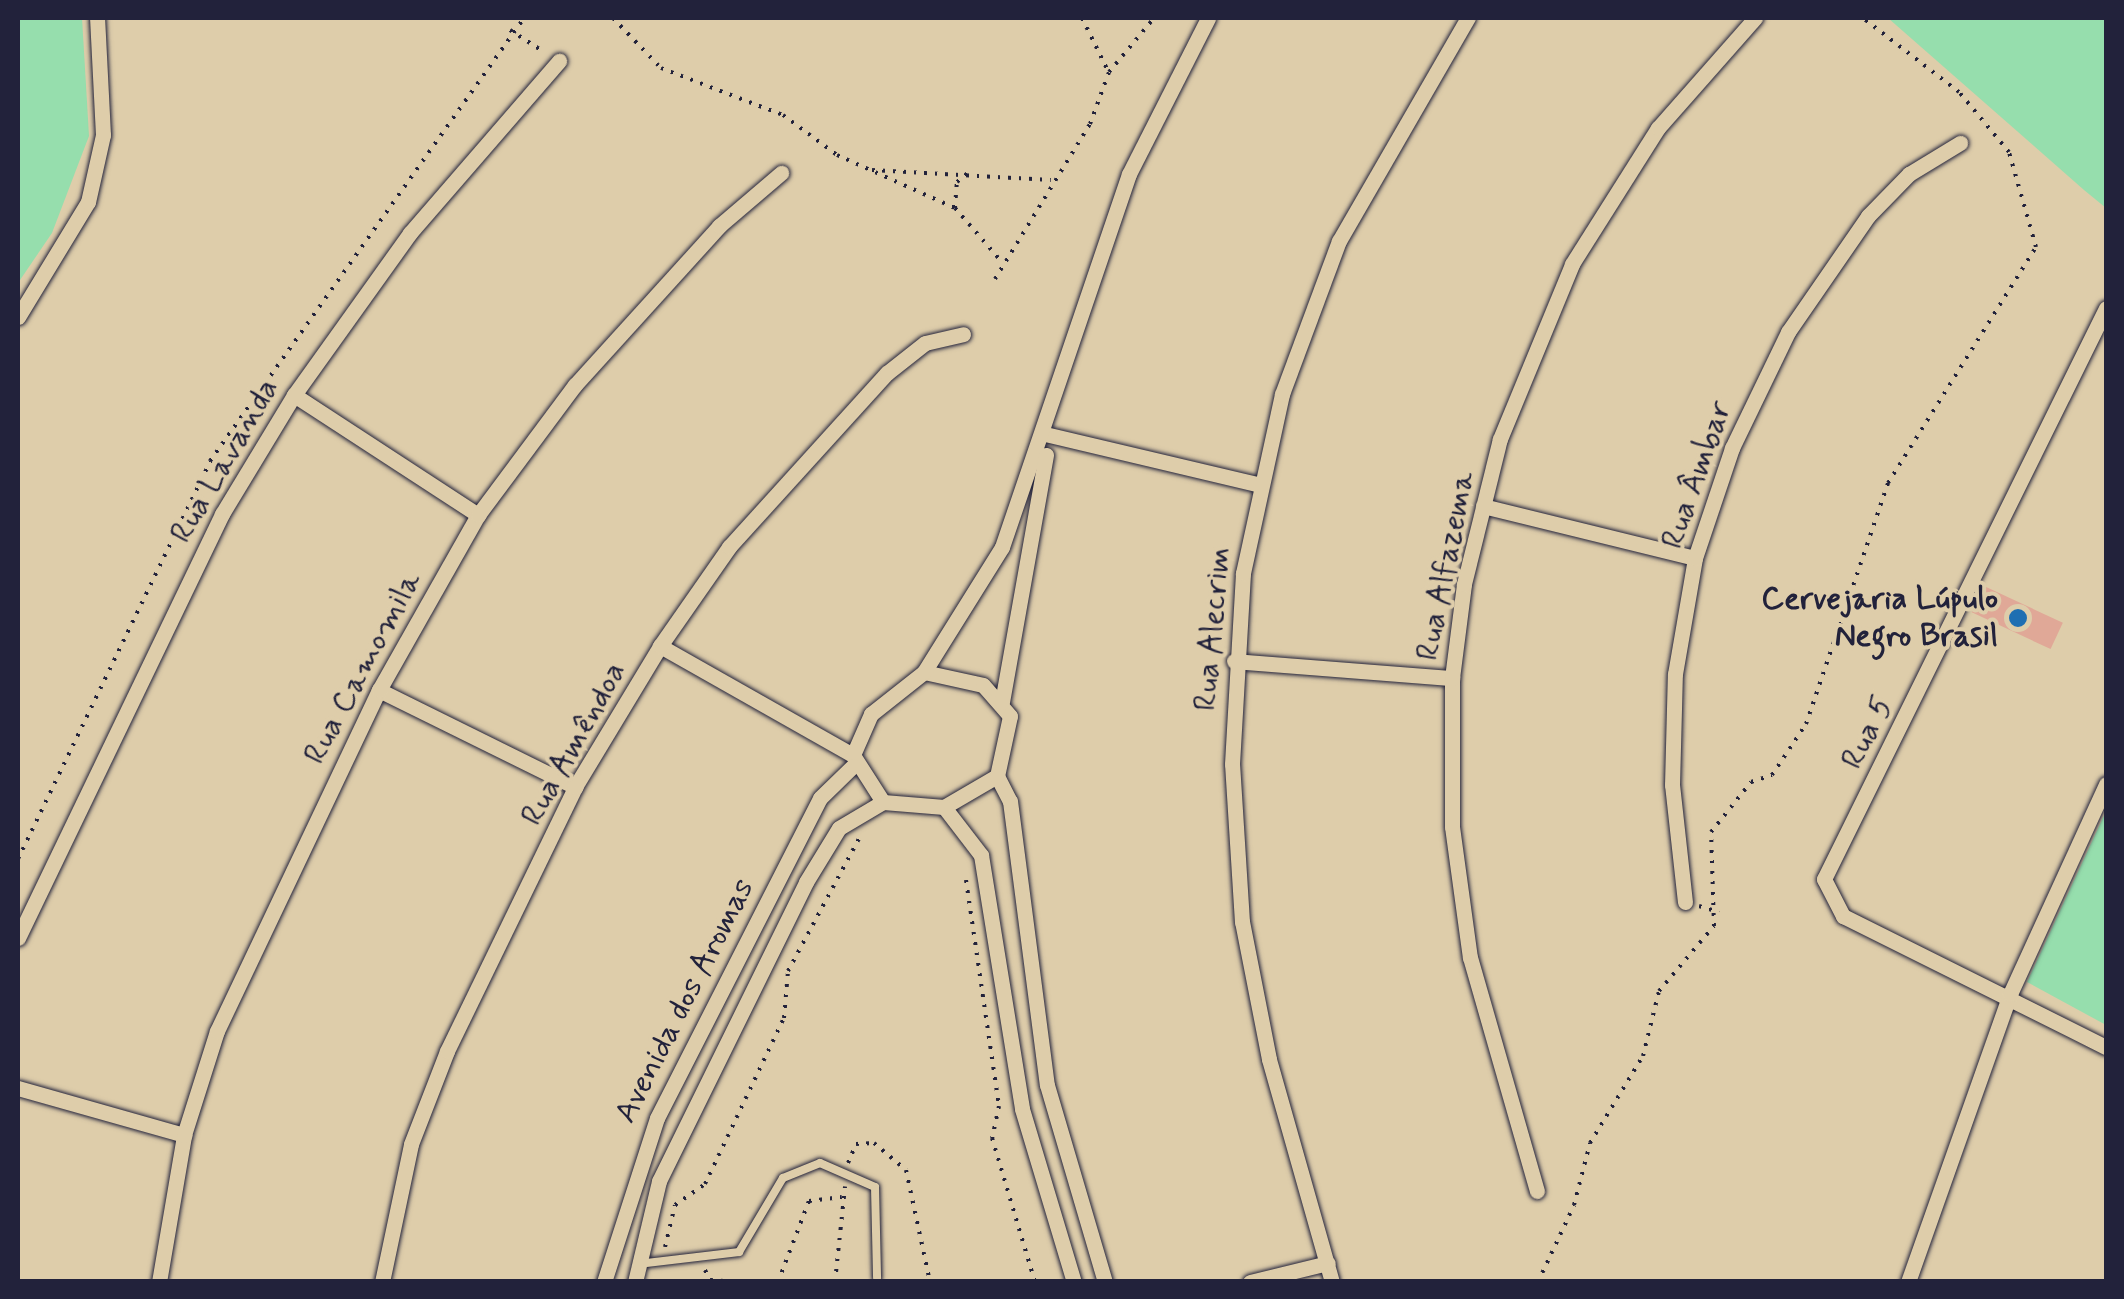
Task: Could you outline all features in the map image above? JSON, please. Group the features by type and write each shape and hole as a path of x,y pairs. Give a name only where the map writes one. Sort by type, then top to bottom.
{"street":[{"path":"18,317 88,202 102,135 97,18"},
{"path":"853,761 871,714 924,672 1002,547 1048,430 1130,174 1208,18"},
{"name":"Rua Alecrim","path":"1332,1282 1268,1059 1242,922 1234,661 1256,484 1339,241 1468,18"},
{"name":"Rua Alfazema","path":"1538,1190 1470,958 1452,827 1452,678 1483,506 1518,387 1572,264 1658,128 1756,18"},
{"name":"Rua Lavanda","path":"18,938 222,514 294,395 410,233 559,61"},
{"name":"Rua Âmbar","path":"1685,902 1672,722 1694,558 1732,448 1788,332 1868,216 1909,174 1960,144"},
{"name":"Rua Camomila","path":"159,1282 184,1136 249,952 379,690 478,515 624,328 781,173"},
{"name":"Rua 5","path":"2106,308 1824,879 1843,916 2010,994 2106,1047"},
{"name":"Rua Amêndoa","path":"382,1282 428,1097 574,787 660,646 730,547 875,385 925,343 963,334"},
{"path":"294,395 478,515"},
{"path":"1048,430 1256,484"},
{"path":"660,646 853,761 883,802 944,807 996,776 1011,737 1002,702 1048,430"},
{"path":"1483,506 1694,558"},
{"path":"1234,661 1452,678"},
{"path":"924,672 966,678 1002,702"},
{"path":"379,690 574,787"},
{"name":"Avenida dos Aromas","path":"604,1282 657,1118 820,798 853,761"},
{"path":"996,776 1010,801 1047,1086 1105,1282"},
{"path":"1908,1282 2010,994 2106,784"},
{"name":"Avenida dos Aromas","path":"635,1282 659,1181 806,882 840,828 883,802"},
{"path":"944,807 981,855 1022,1109 1074,1282"},
{"path":"18,1088 184,1136"},
{"path":"1250,1282 1328,1263"}],"lane":[{"path":"638,1264 704,1259 751,1241 798,1168 846,1171 876,1187 877,1278"}],"path":[{"path":"613,18 661,68 783,115 868,170 955,208 1002,261"},
{"path":"1082,18 1108,72"},
{"path":"995,279 1002,261 1090,124 1108,72 1154,18"},
{"path":"1538,1282 1574,1205 1590,1144 1643,1056 1659,991 1714,926 1711,832 1752,782 1772,775 1806,724 1888,483 2036,246 2009,152 1960,92 1863,18"},
{"path":"510,30 559,61"},
{"path":"868,170 970,171 1052,180"},
{"path":"955,208 957,182 970,171"},
{"path":"662,1263 675,1205 705,1184 784,1018 788,971 840,864 873,826"},
{"path":"966,868 999,1106 992,1138 1036,1282"},
{"path":"835,1282 846,1171 856,1144 874,1143 906,1170 930,1282"},
{"path":"778,1282 809,1201 844,1198"},
{"path":"704,1259 706,1278 742,1282"}],"green space":[{"path":"18,18 82,18 89,136 52,233 18,283"},
{"path":"1888,18 2106,18 2106,208 2084,190"},
{"path":"2106,811 2106,1025 2027,982"}],"building":[{"name":"Cervejaria Lúpulo Negro Brasil","path":"1984,586 2063,623 2051,649 1972,612"}],"place":[{"name":"Cervejaria Lúpulo Negro Brasil","path":"2018,618"}]}
